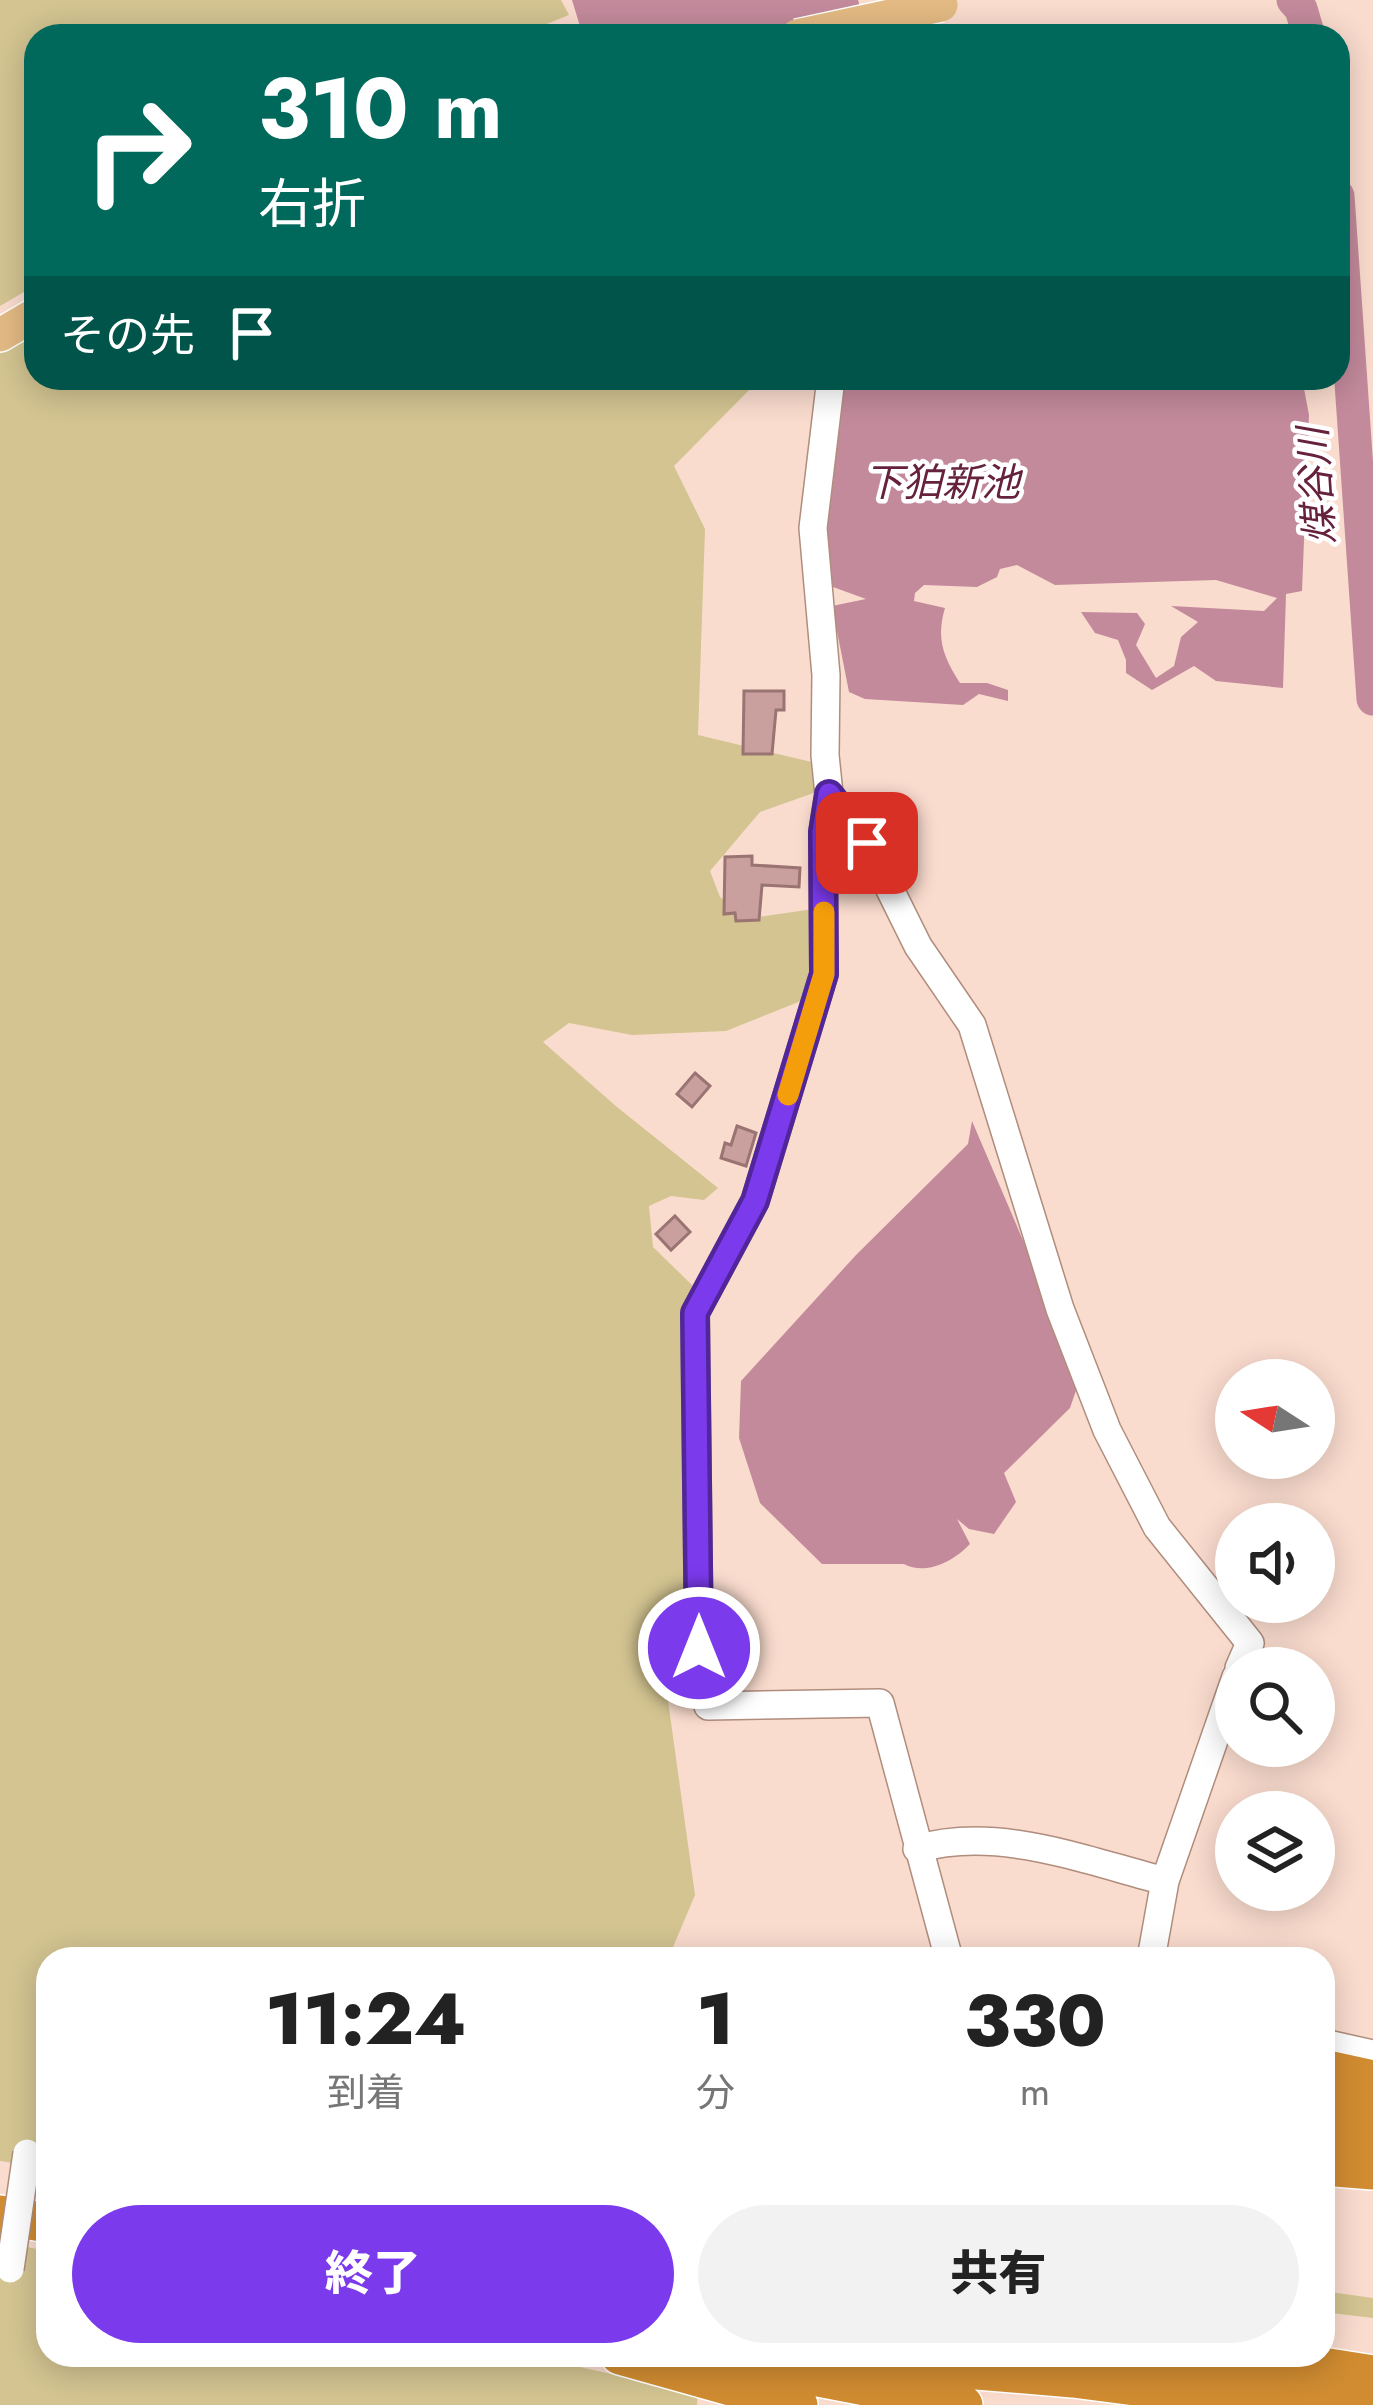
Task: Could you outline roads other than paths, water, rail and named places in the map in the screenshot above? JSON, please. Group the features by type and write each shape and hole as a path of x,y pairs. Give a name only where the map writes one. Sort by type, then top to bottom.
{"highway":[{"path":"1335,2072 1373,2080"},
{"path":"1335,2088 1373,2095"},
{"path":"1335,2104 1373,2110"},
{"path":"1335,2117 1373,2122"},
{"path":"1335,2133 1373,2139"},
{"path":"1335,2148 1373,2153"},
{"path":"1335,2167 1373,2170"},
{"path":"0,2195 36,2200"},
{"path":"0,2215 36,2221"},
{"path":"1335,2343 1373,2357"},
{"path":"1335,2354 1373,2357"},
{"path":"663,2367 798,2405"},
{"path":"767,2367 963,2405"},
{"path":"889,2367 985,2385 1161,2405"},
{"path":"938,2367 1073,2378 1284,2405"},
{"path":"1094,2367 1373,2403"},
{"path":"1208,2367 1373,2389"},
{"path":"1321,2367 1373,2375"}],"main road":[{"path":"851,24 950,2"}],"street":[{"path":"829,390 813,528 826,676 829,794 823,832 824,974 755,1201 695,1313 699,1648 708,1706 880,1703 946,1947"},
{"path":"829,794 867,843 918,946 972,1025 1060,1310 1107,1430 1157,1527 1250,1643 1248,1647"},
{"path":"1153,1947 1165,1881 1215,1737"},
{"path":"917,1849 942,1841 1006,1841 1165,1881"},
{"path":"1335,2046 1373,2054"},
{"path":"10,2269 27,2153"}],"water":[{"path":"572,0 859,3 856,24 579,24"},
{"name":"下狛新池","path":"839,390 1304,390 1309,415 1302,591 1286,594 1283,688 1216,681 1194,666 1152,690 1126,673 1118,640 1095,633 1081,612 1137,613 1145,624 1136,645 1156,678 1174,666 1181,637 1198,622 1171,606 1264,611 1277,598 1216,580 1055,585 1017,565 1000,569 997,577 977,587 924,585 914,601 945,608 943,647 960,683 987,683 1008,690 1008,701 979,694 963,705 865,699 849,692 832,606 866,599 833,587 822,576"},
{"path":"972,1121 1081,1376 1070,1408 1004,1473 1016,1502 994,1534 969,1529 957,1519 970,1544 948,1561 930,1567 822,1564 760,1503 739,1438 741,1381 856,1255 968,1144"}],"waterway":[{"name":"煤谷川","path":"1293,0 1305,24"},
{"name":"煤谷川","path":"1350,368 1373,699"}]}
